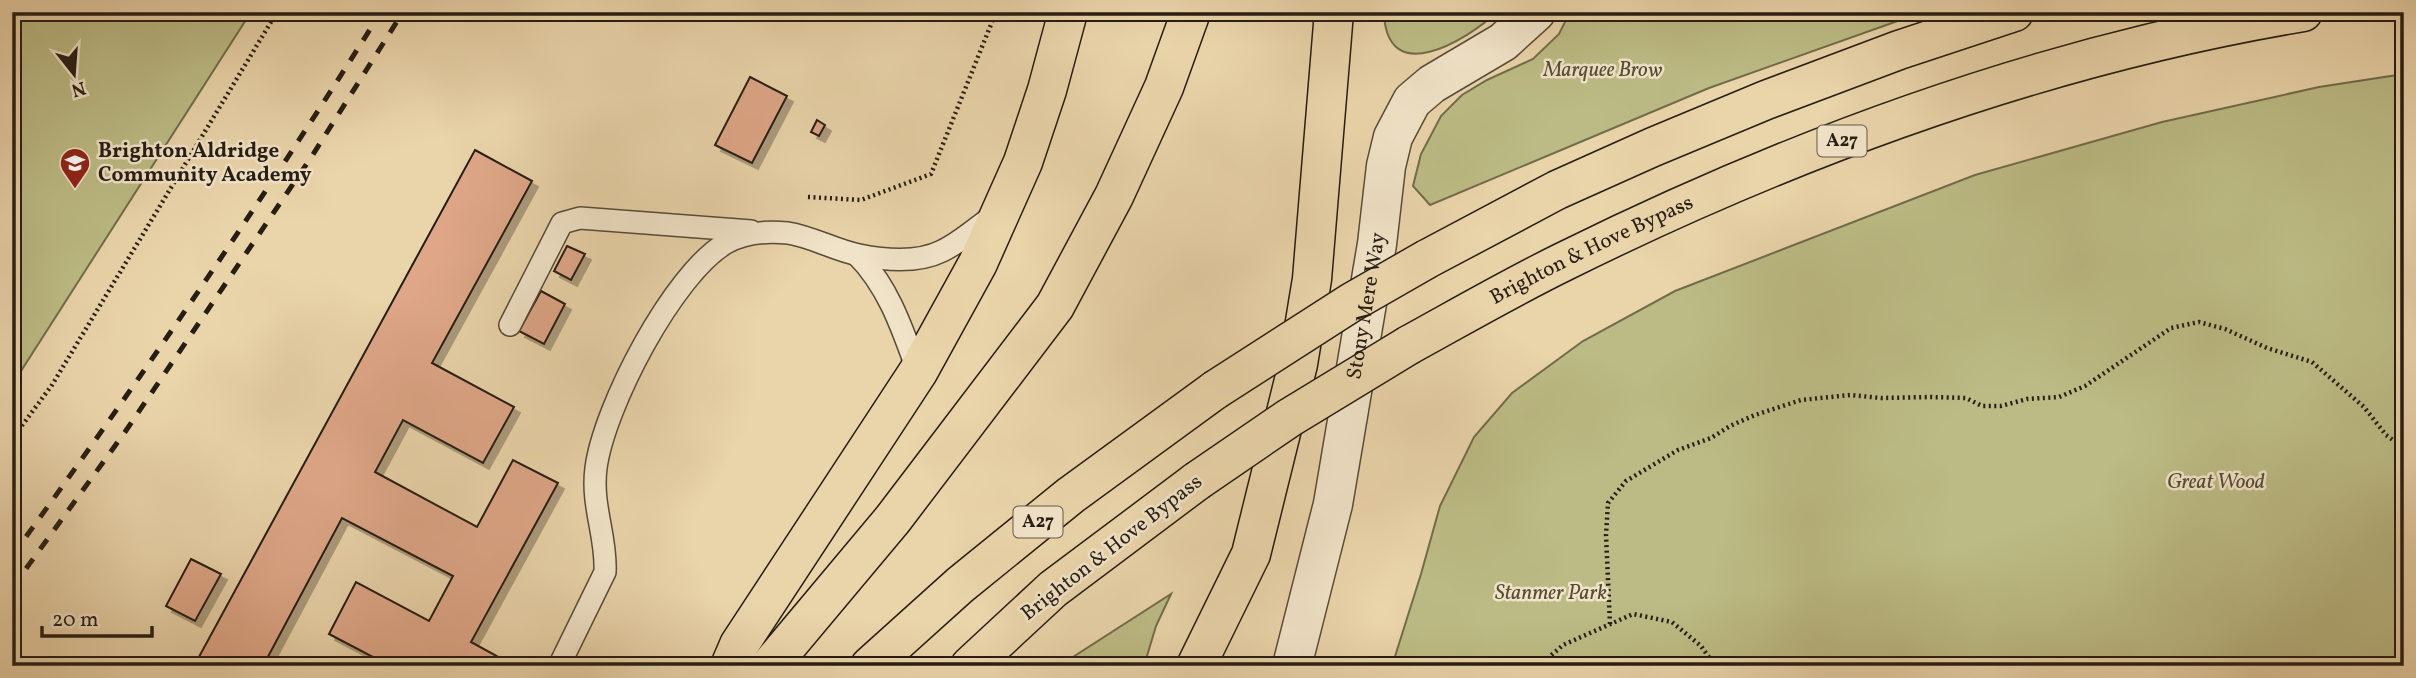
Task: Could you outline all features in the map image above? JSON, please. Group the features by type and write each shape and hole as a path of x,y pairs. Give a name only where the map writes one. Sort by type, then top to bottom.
{"highway":[{"path":"730,666 740,645 918,372 978,263 1023,162 1047,90 1068,12"},
{"path":"770,666 893,519 1055,306 1114,196 1164,87 1191,12"},
{"path":"1196,666 1251,554 1298,364 1312,279 1334,12"},
{"name":"A27","path":"870,666 960,585 1060,503 1215,390 1342,309 1427,259 1557,190 1653,147 1766,100 1899,50 2014,12"},
{"name":"Brighton & Hove Bypass","path":"970,666 1053,589 1197,481 1289,418 1409,345 1573,257 1712,192 1811,152 1923,112 2026,78 2145,46 2303,12"}],"street":[{"name":"Stony Mere Way","path":"1292,666 1333,504 1377,244 1386,166 1393,137 1412,102 1432,84 1503,42 1536,12"}],"lane":[{"path":"510,325 557,231 562,223 570,220 767,232 809,238 857,255 911,259 940,252 1003,209"},
{"path":"559,666 605,572 606,561 594,486 601,440 621,390 635,362 690,275 724,244 737,237 767,232"},
{"path":"857,255 871,269 891,304 918,372"}],"path":[{"path":"12,439 52,385 277,12"},
{"path":"808,197 861,200 931,174 996,12"},
{"path":"1610,624 1606,535 1608,503 1626,481 1678,450 1711,438 1742,420 1801,400 1850,394 1881,398 1966,398 1982,406 2059,397 2085,386 2171,328 2199,322 2312,362 2364,407 2386,435 2404,448"},
{"path":"1539,666 1563,645 1633,614 1672,622 1701,646 1715,666"}],"green space":[{"name":"Brighton Aldridge Community Academy","path":"12,12 251,12 12,385"},
{"path":"1384,12 1497,12 1467,35 1448,45 1430,52 1412,53 1398,49 1388,35"},
{"name":"Marquee Brow","path":"1570,12 1923,12 1709,88 1430,205 1413,186 1421,154 1441,116 1462,95 1533,59 1559,34"},
{"path":"2404,74 2404,666 1392,666 1440,506 1474,437 1512,393 1583,341 1675,291 1975,175 2162,122 2319,87"},
{"path":"1171,594 1156,626 1144,666 1059,666"}],"building":[{"path":"750,77 787,96 752,163 715,145"},
{"path":"817,120 825,125 819,136 811,132"},
{"path":"475,150 532,181 432,363 514,407 483,463 403,420 375,472 477,527 513,460 558,483 471,642 515,666 390,666 329,634 356,582 429,621 453,576 342,518 263,666 194,666"},
{"path":"567,246 585,254 571,280 554,271"},
{"path":"541,291 565,304 544,344 519,331"},
{"path":"191,559 221,574 195,621 166,606"}],"railway":[{"path":"12,556 201,287 381,12"},
{"path":"12,588 125,432 312,156 403,12"}],"place":[{"name":"Brighton Aldridge Community Academy","path":"75,190"}],"park label":[{"name":"Great Wood","path":"2216,482"},
{"name":"Stanmer Park","path":"1551,593"}]}
